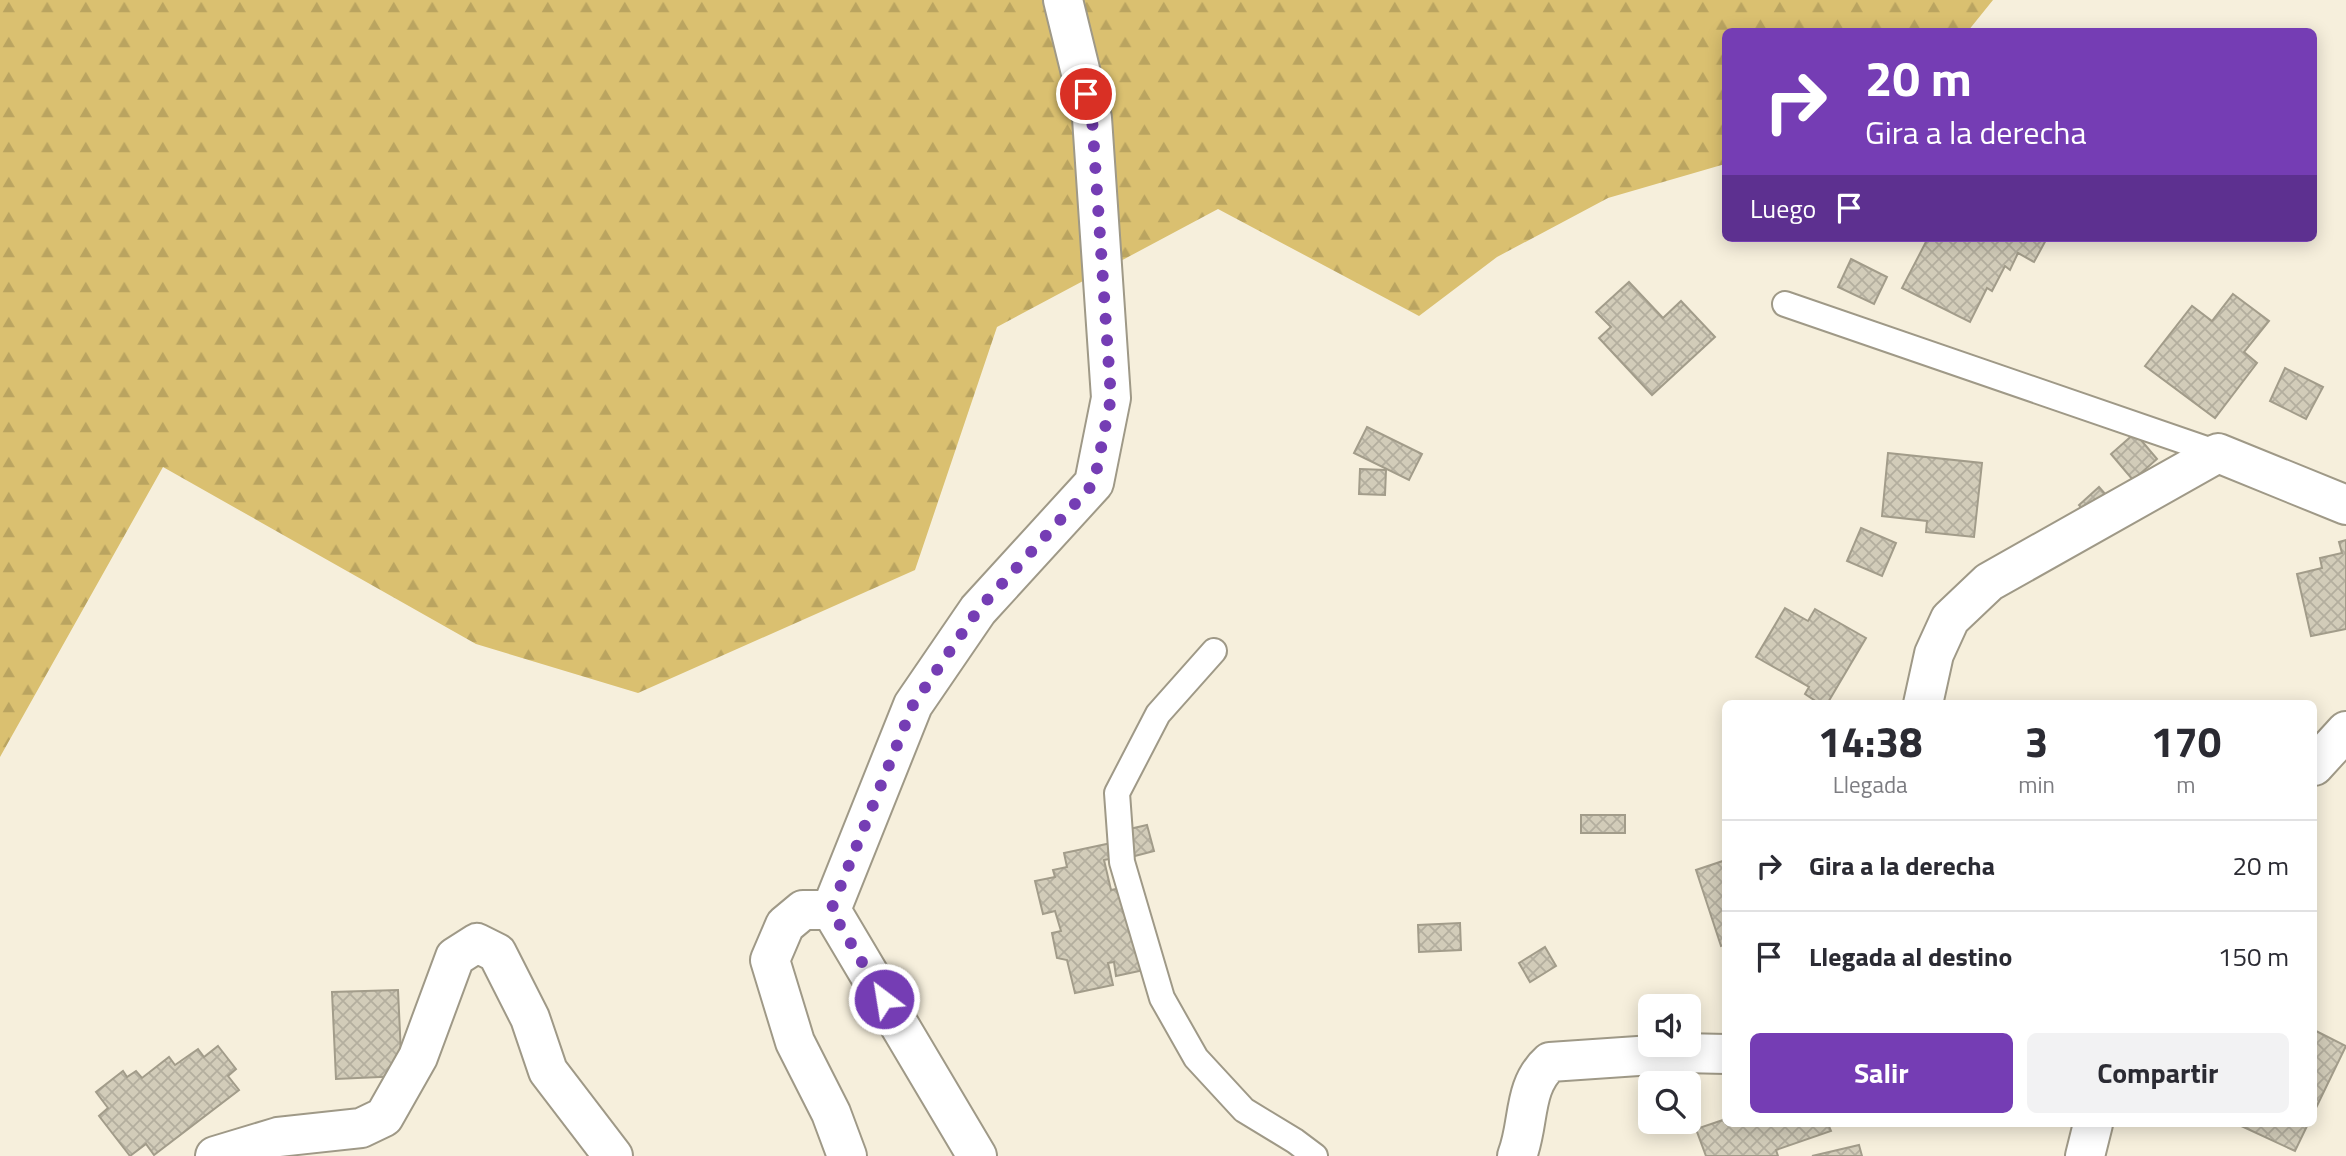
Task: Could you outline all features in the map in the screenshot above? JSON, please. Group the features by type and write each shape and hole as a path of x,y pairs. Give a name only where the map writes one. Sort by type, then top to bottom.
{"street":[{"path":"831,910 913,705 978,610 1094,483 1111,398 1092,118 1063,0"},
{"path":"1924,700 1934,654 1950,619 1989,582 2218,453 2346,505"},
{"path":"2317,763 2346,731"},
{"path":"831,910 803,911 785,925 770,960 795,1042 831,1113 847,1156"},
{"path":"831,910 977,1156"},
{"path":"215,1156 278,1137 361,1128 384,1117 418,1057 455,957 477,943 498,953 530,1018 548,1071 613,1156"},
{"path":"1517,1156 1533,1084 1539,1072 1550,1062 1682,1053 1722,1054"},
{"path":"2085,1156 2092,1127"}],"lane":[{"path":"1785,304 2218,453"},
{"path":"1214,651 1158,714 1117,793 1122,862 1162,998 1196,1058 1244,1110 1295,1141 1314,1156"}],"green space":[{"path":"0,0 1993,0 1970,28 1722,28 1722,165 1608,198 1497,257 1419,316 1218,209 997,327 915,570 638,693 476,644 163,467 0,757"}],"building":[{"path":"1926,242 2045,242 2034,262 2018,253 2010,270 2005,266 1992,291 1987,288 1970,322 1902,288"},
{"path":"1851,259 1887,277 1874,304 1838,287"},
{"path":"1629,282 1663,318 1681,301 1715,337 1652,395 1599,338 1611,327 1596,312"},
{"path":"2233,294 2269,321 2244,352 2257,363 2215,418 2145,366 2192,306 2212,321"},
{"path":"2285,368 2323,387 2306,419 2270,401"},
{"path":"1367,427 1422,454 1409,480 1354,453"},
{"path":"2135,433 2157,459 2133,480 2111,454"},
{"path":"1888,453 1982,463 1974,537 1926,532 1927,521 1882,516"},
{"path":"1360,469 1386,470 1385,495 1359,494"},
{"path":"2099,487 2106,495 2086,513 2079,505"},
{"path":"1861,528 1896,543 1882,576 1847,561"},
{"path":"2346,540 2346,629 2311,636 2297,574 2322,568 2320,558 2342,553 2339,542"},
{"path":"1785,608 1808,621 1815,609 1866,638 1829,700 1814,700 1805,694 1809,687 1756,657"},
{"path":"1581,815 1625,815 1625,833 1581,833"},
{"path":"1147,825 1154,851 1131,857 1125,830"},
{"path":"1116,842 1119,857 1104,860 1111,890 1126,887 1144,970 1116,976 1114,962 1108,963 1113,985 1075,993 1067,960 1057,958 1052,933 1061,931 1055,911 1043,914 1035,881 1055,877 1053,870 1067,867 1064,853"},
{"path":"1722,861 1721,946 1696,870"},
{"path":"1460,923 1461,950 1419,952 1418,925"},
{"path":"1545,947 1556,966 1530,982 1519,963"},
{"path":"398,990 402,1076 336,1079 332,992"},
{"path":"2317,1032 2346,1046 2317,1106"},
{"path":"218,1046 236,1069 228,1076 239,1090 154,1155 146,1144 130,1156 99,1116 108,1108 96,1092 123,1071 127,1077 136,1071 142,1078 169,1057 175,1065 198,1049 204,1057"},
{"path":"1722,1120 1722,1127 1829,1127 1831,1131 1776,1150 1778,1156 1706,1156 1698,1134 1701,1134 1701,1127"},
{"path":"2243,1127 2307,1127 2295,1151"},
{"path":"1859,1145 1862,1156 1812,1156"}],"route":[{"path":"884,999 831,910 913,705 978,610 1094,483 1111,398 1092,118 1086,94"}]}
